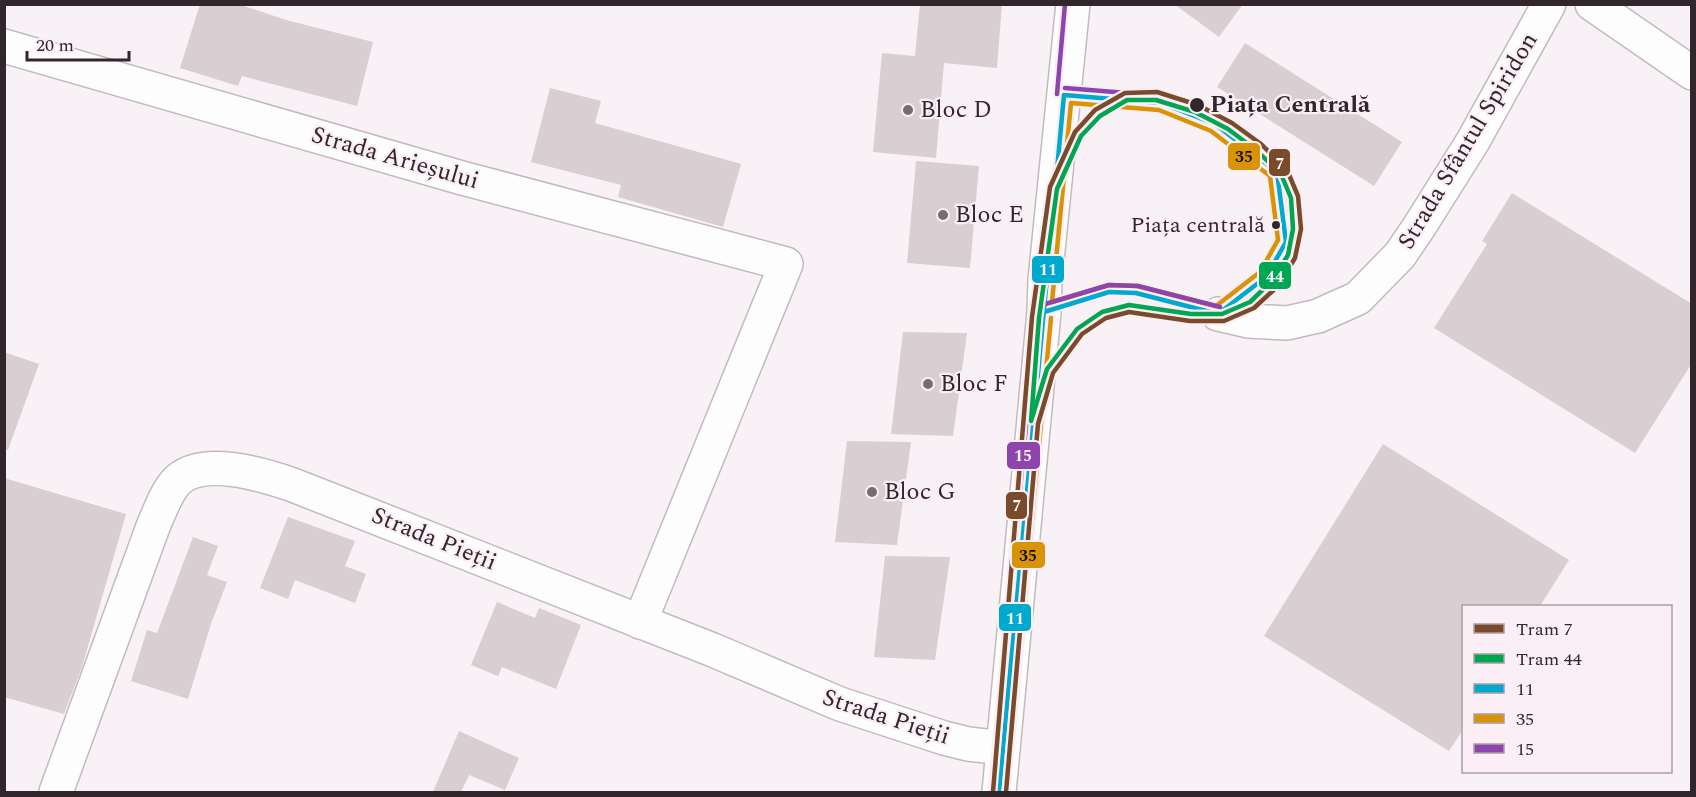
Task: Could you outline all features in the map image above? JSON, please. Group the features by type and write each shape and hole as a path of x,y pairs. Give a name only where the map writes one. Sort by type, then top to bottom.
{"street":[{"path":"999,792 1073,4"},
{"name":"Strada Sfântul Spiridon","path":"1218,314 1248,321 1287,323 1318,316 1358,298 1400,255 1419,227 1473,141 1549,4"},
{"path":"1592,4 1692,73"},
{"name":"Strada Arieșului","path":"4,46 462,178 786,264 640,622"},
{"name":"Strada Pieții","path":"56,792 154,524 176,482 190,473 207,470 232,470 265,476 341,502 840,704 944,738 968,744 1003,748"}],"building":[{"path":"200,4 238,4 286,20 373,42 357,106 242,76 238,86 180,68"},
{"name":"Bloc D","path":"920,4 1002,4 997,68 944,63 936,158 873,152 882,53 915,56"},
{"path":"1174,4 1243,4 1219,37"},
{"path":"1245,43 1402,142 1374,186 1217,87"},
{"path":"550,88 601,101 595,123 741,164 723,227 618,197 621,185 531,162"},
{"name":"Bloc E","path":"916,161 979,166 970,268 907,263"},
{"path":"1512,193 1692,304 1692,363 1635,453 1434,328 1487,244 1482,241"},
{"name":"Bloc F","path":"903,332 967,333 953,436 891,434"},
{"path":"4,352 39,364 8,450 4,449"},
{"name":"Bloc G","path":"847,441 911,442 897,545 835,542"},
{"path":"1383,444 1569,560 1541,605 1462,605 1462,731 1449,751 1264,636"},
{"path":"4,478 126,514 82,667 64,714 4,697"},
{"path":"288,517 355,541 345,566 366,574 355,603 295,580 288,599 260,588"},
{"path":"193,537 218,546 207,575 227,582 211,624 188,699 131,681 147,630 157,633"},
{"path":"885,556 950,557 935,660 874,657"},
{"path":"497,602 535,618 539,608 581,625 556,689 502,667 498,676 471,665"},
{"path":"459,731 519,758 505,790 469,775 461,792 433,792"}],"tram line":[{"name":"7","path":"993,792 1032,317 1050,187 1075,132 1095,110 1125,93 1157,92 1198,105 1232,123 1261,144 1287,170 1298,196 1301,229 1295,258 1278,286 1254,308 1224,321 1190,321 1129,312 1106,318 1082,334 1053,373 1038,424 1006,792"},
{"name":"44","path":"1127,100 1156,100 1195,112 1228,129 1256,150 1281,174 1291,198 1293,229 1288,255 1272,281 1250,302 1222,314 1191,314 1129,305 1102,312 1077,329 1047,369 1031,421 1039,318 1057,189 1081,136 1100,116 1127,100"}],"transit line":[{"name":"15","path":"1057,94 1065,4"},
{"name":"15","path":"1065,88 1164,96 1219,118 1283,168 1289,199 1293,245 1272,282 1223,320"},
{"name":"11","path":"1064,95 1161,103 1215,124 1277,172 1286,242 1266,277 1218,314"},
{"name":"11","path":"999,792 1064,95"},
{"name":"35","path":"1071,103 1159,110 1211,131 1270,176 1278,240 1260,272 1216,306 1137,286 1109,285 1052,302 1071,103"},
{"name":"15","path":"992,791 1037,308 1109,285 1138,286 1220,307"},
{"name":"11","path":"1044,312 1109,292 1136,293 1218,314"},
{"name":"35","path":"1006,792 1051,318"}],"place":[{"name":"Piața Centrală","path":"1197,105"},
{"name":"Bloc D","path":"908,110"},
{"name":"Bloc E","path":"943,215"},
{"name":"Piața centrală","path":"1276,225"},
{"name":"Bloc F","path":"928,384"},
{"name":"Bloc G","path":"872,492"}]}
